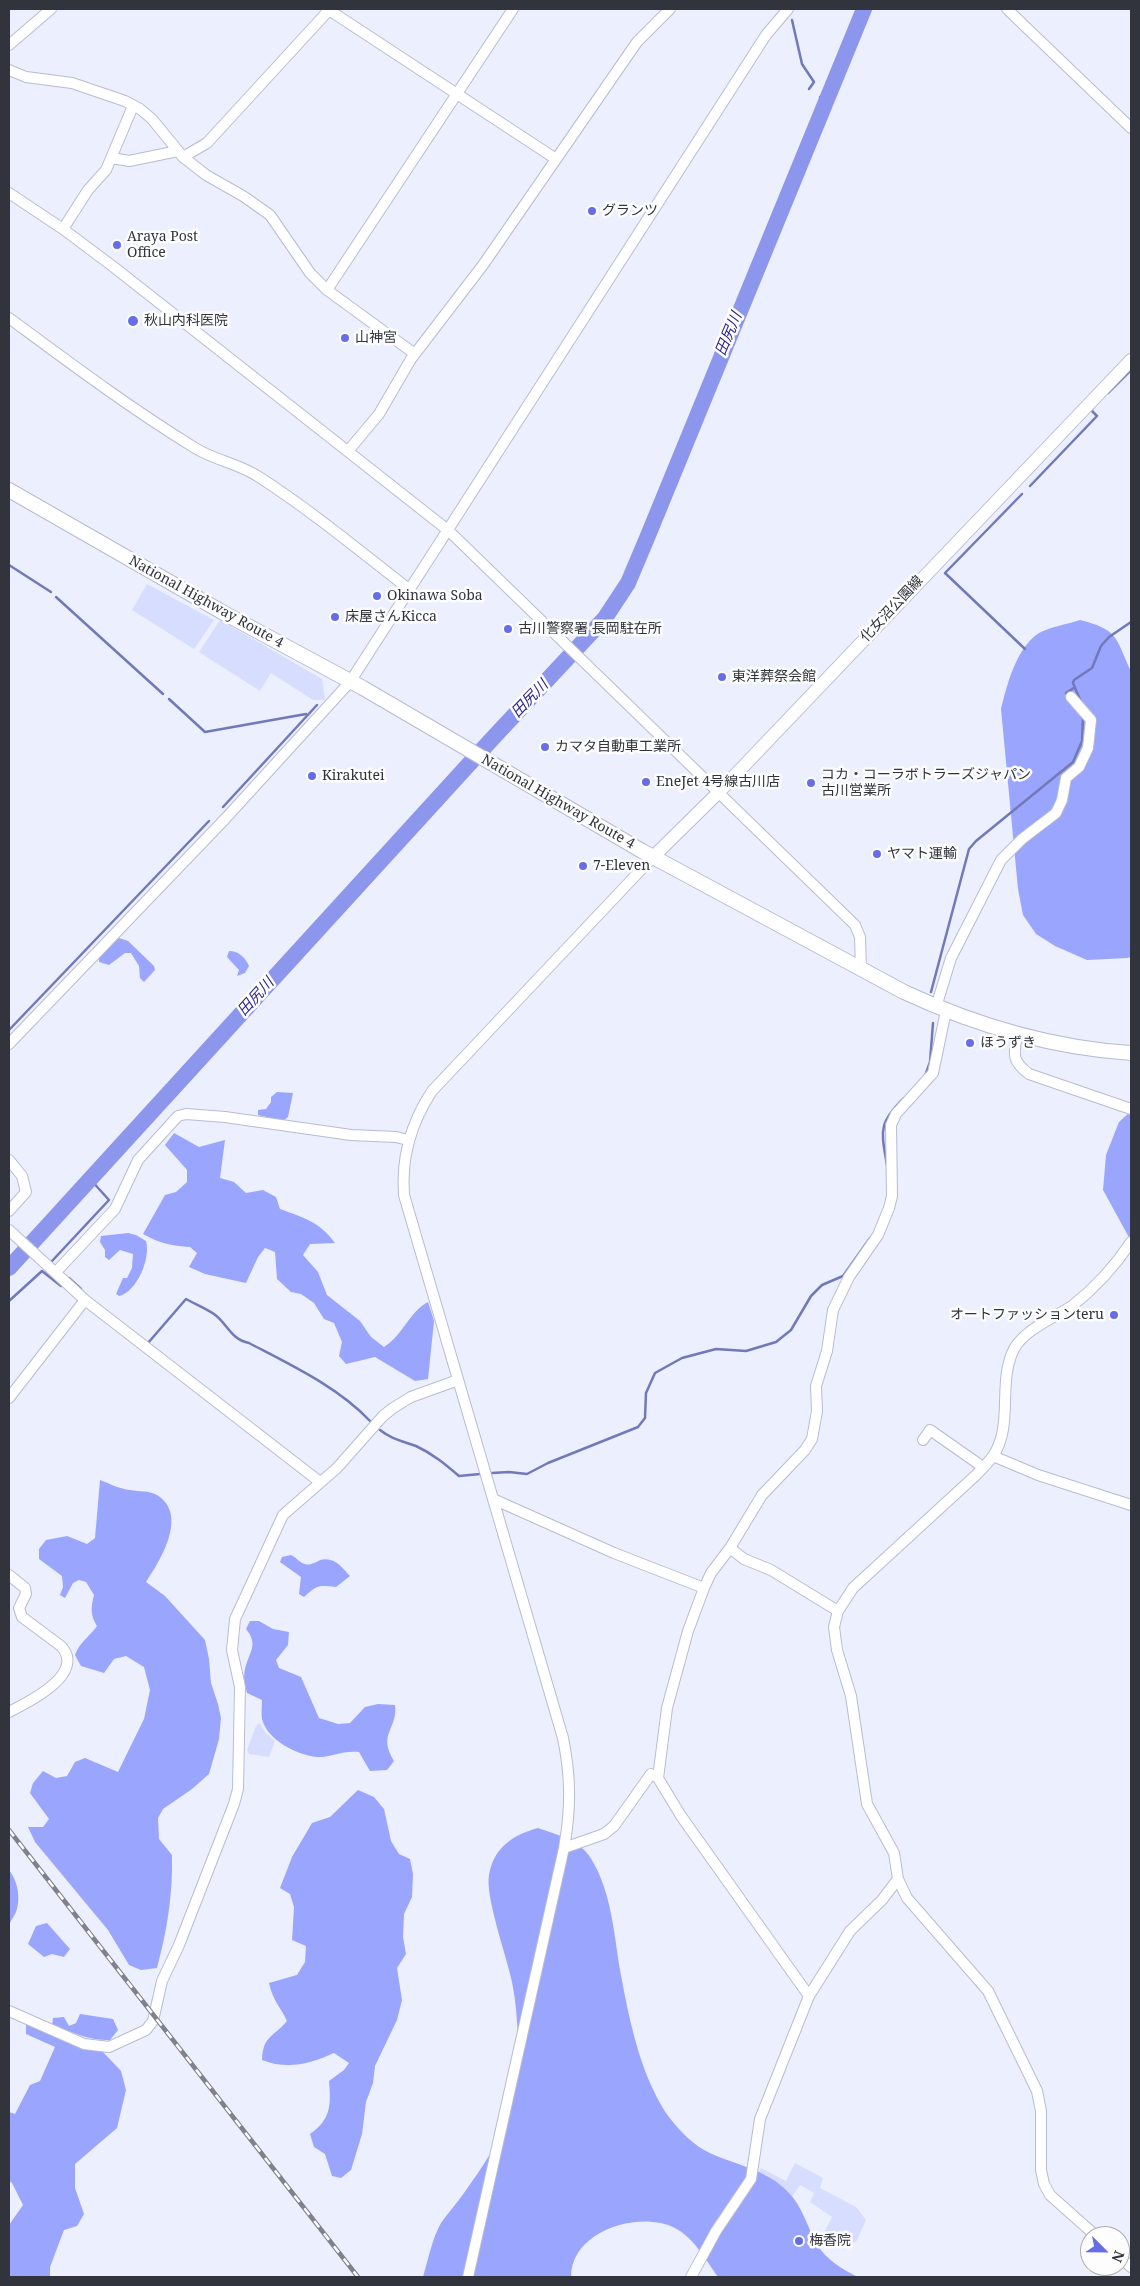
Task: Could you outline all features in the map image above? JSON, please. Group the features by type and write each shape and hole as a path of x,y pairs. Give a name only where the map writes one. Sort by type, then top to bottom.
{"highway":[{"name":"National Highway Route 4","path":"9,490 222,612 461,745 653,857 861,970 941,1009 991,1027 1080,1046 1131,1053"}],"main road":[{"name":"化女沼公園線","path":"653,857 718,793 1131,360"}],"street":[{"path":"9,45 51,9"},
{"path":"112,158 129,161 181,154 207,144 330,9 556,159"},
{"path":"327,290 513,9"},
{"path":"348,451 379,414 415,354 483,265 637,42 670,9"},
{"path":"9,1044 224,819 350,682 756,52 788,9"},
{"path":"1007,9 1131,128"},
{"path":"9,70 26,77 72,83 125,101 152,119 181,154 206,175 243,196 270,215 310,273 327,290 415,354"},
{"path":"64,229 112,158 133,106"},
{"path":"9,193 64,229 449,531 855,925 860,937 861,970"},
{"path":"9,318 153,422 214,459 229,461 258,476 338,534 410,590"},
{"path":"658,1778 667,1708 688,1631 704,1588 711,1573 730,1548 762,1495 805,1450 812,1439 817,1411 816,1386 826,1351 833,1310 849,1276 878,1235 889,1208 892,1196 891,1124 896,1114 933,1073 941,1009 951,958 1000,860 1022,839 1056,813 1062,800 1066,778 1079,767 1088,748 1091,720 1071,697"},
{"path":"468,2277 564,1848 571,1794 569,1768 532,1631 404,1195 402,1174 408,1140 414,1123 432,1091 653,857"},
{"path":"1017,1033 1014,1057 1017,1065 1029,1074 1131,1109"},
{"path":"56,1272 114,1209 138,1160 178,1116 186,1114 225,1117 351,1135 396,1137 408,1140"},
{"path":"9,1160 22,1176 26,1192 9,1211"},
{"path":"11,1233 85,1300 320,1482"},
{"path":"1085,2226 1050,2195 1044,2184 1041,2170 1041,2111 1037,2091 988,1991 907,1898 898,1879 894,1853 868,1804 851,1696 837,1650 834,1627 838,1611 853,1588 994,1456 1003,1433 1007,1370 1014,1348 1025,1336 1072,1306 1098,1284 1131,1242"},
{"path":"9,1398 85,1300"},
{"path":"9,2011 84,2044 109,2046 146,2030 153,2021 162,1981 179,1945 234,1804 238,1789 240,1686 232,1650 235,1619 283,1515 337,1468 383,1416 393,1408 411,1397 458,1380"},
{"path":"923,1440 930,1430 983,1467"},
{"path":"994,1456 1038,1475 1131,1505"},
{"path":"493,1499 614,1553 704,1588"},
{"path":"730,1548 744,1559 771,1570 838,1611"},
{"path":"9,1575 25,1588 26,1594 20,1608 22,1617 62,1646 66,1650 67,1658 61,1676 44,1694 9,1712"},
{"path":"564,1848 604,1834 614,1826 647,1776 651,1774 658,1778 681,1816 809,1996"},
{"path":"691,2277 716,2231 752,2179 762,2111 809,1996 850,1931 882,1900 898,1879"}],"shaded area":[{"path":"147,584 214,620 194,649 132,610"},
{"path":"220,620 322,679 325,700 313,700 271,673 260,691 199,652"},
{"path":"1080,620 1102,627 1114,636 1131,671 1131,957 1127,958 1087,960 1055,946 1036,934 1023,915 1018,889 1001,709 1018,657 1031,640 1043,631"},
{"path":"119,938 128,941 154,966 155,970 144,982 140,978 139,966 131,953 125,953 109,965 99,962 99,957"},
{"path":"229,951 238,953 245,960 249,966 245,973 237,976 239,970 227,957"},
{"path":"277,1092 293,1093 288,1117 283,1121 258,1115 258,1110 266,1109 271,1102 271,1097"},
{"path":"1131,1111 1131,1241 1103,1190 1106,1155 1119,1122"},
{"path":"174,1133 199,1147 225,1140 220,1178 234,1182 246,1193 263,1190 276,1197 280,1209 310,1221 329,1236 335,1243 310,1244 303,1255 318,1272 327,1295 360,1321 371,1337 384,1347 397,1336 416,1311 428,1302 434,1321 428,1379 415,1381 375,1357 346,1364 339,1356 342,1342 334,1323 324,1319 314,1303 301,1294 291,1292 277,1279 275,1252 265,1248 258,1257 246,1283 205,1274 189,1267 197,1253 190,1247 154,1240 143,1234 165,1195 176,1192 187,1182 187,1170 165,1145"},
{"path":"128,1233 146,1241 146,1256 137,1281 126,1293 119,1296 116,1294 123,1278 127,1278 132,1268 133,1254 120,1250 109,1260 105,1257 105,1250 100,1242 101,1236"},
{"path":"100,1480 122,1489 154,1493 166,1504 171,1514 169,1538 164,1551 146,1582 165,1596 205,1640 211,1683 221,1718 219,1739 209,1774 192,1789 163,1809 158,1818 159,1839 172,1855 170,1898 164,1940 157,1968 141,1970 129,1965 108,1930 35,1842 28,1827 43,1827 49,1819 30,1793 33,1783 43,1771 56,1778 67,1776 75,1762 85,1758 118,1772 144,1719 150,1690 144,1667 126,1656 114,1659 104,1673 81,1666 75,1655 82,1643 97,1626 92,1611 94,1595 86,1582 79,1580 73,1583 65,1598 60,1595 63,1587 62,1576 39,1559 39,1549 46,1540 67,1536 87,1544 95,1538"},
{"path":"291,1555 307,1564 325,1559 334,1561 350,1576 336,1587 318,1587 304,1597 299,1594 301,1577 280,1562 282,1557"},
{"path":"250,1621 259,1621 273,1629 289,1632 288,1645 276,1660 279,1668 301,1677 319,1718 338,1724 350,1723 365,1707 378,1704 395,1705 394,1720 387,1744 394,1761 387,1770 370,1771 359,1752 347,1752 322,1757 309,1756 292,1750 270,1734 262,1719 262,1700 247,1693 245,1684 245,1669 252,1649 252,1640 246,1629"},
{"path":"260,1723 265,1732 275,1741 269,1757 249,1754 247,1750 256,1726"},
{"path":"358,1790 374,1797 384,1809 391,1841 399,1854 410,1859 413,1874 412,1897 404,1914 403,1937 406,1954 397,1968 402,2000 397,2020 375,2066 373,2083 366,2102 362,2134 351,2170 341,2178 332,2176 325,2154 314,2147 310,2134 326,2117 330,2098 329,2081 344,2070 349,2063 334,2053 307,2063 290,2065 281,2065 262,2060 264,2046 267,2041 287,2021 269,1983 297,1975 305,1962 306,1946 292,1940 294,1907 290,1894 280,1888 292,1857 312,1823 330,1817"},
{"path":"538,1828 566,1838 580,1846 590,1857 603,1883 611,1912 623,1988 636,2044 649,2080 666,2113 684,2134 704,2150 759,2172 779,2184 797,2204 813,2238 825,2255 840,2267 858,2277 718,2277 699,2250 682,2232 660,2223 644,2222 626,2223 610,2228 594,2237 582,2247 574,2261 571,2277 423,2277 441,2223 478,2174 489,2156 506,2121 512,2103 518,2063 516,2010 512,1982 490,1897 489,1875 495,1857 506,1844 520,1834"},
{"path":"9,1870 15,1879 18,1907 9,1927"},
{"path":"47,1923 70,1949 64,1957 52,1954 44,1957 28,1944 36,1926"},
{"path":"80,2014 113,2019 118,2030 110,2040 101,2040 52,2026 53,2018 64,2017 69,2026 76,2023"},
{"path":"26,2024 82,2048 103,2052 121,2071 126,2090 117,2128 75,2164 75,2188 84,2214 77,2226 64,2230 50,2267 50,2277 9,2277 9,2225 23,2205 12,2183 9,2181 9,2112 15,2114 30,2085 40,2081 55,2047 26,2034"},
{"path":"795,2163 823,2178 820,2188 856,2207 866,2220 856,2242 833,2247 821,2239 832,2217 810,2202 814,2193 800,2185 790,2200 754,2181 761,2168 786,2181"}],"waterway":[{"name":"田尻川","path":"9,1268 492,739 605,618 628,583 864,9"},
{"path":"792,20 802,64 814,82 809,89"},
{"name":"田尻川","path":"820,97 826,101"},
{"path":"1108,393 1131,370"},
{"path":"1030,486 1097,416 1091,410 1093,408"},
{"path":"1022,494 945,573 1025,649"},
{"path":"9,565 51,592"},
{"path":"56,597 163,694"},
{"path":"1081,702 1073,683 1074,680 1092,668 1101,646 1109,637 1131,622"},
{"path":"1066,693 1075,687"},
{"path":"169,699 205,732 306,714"},
{"path":"223,807 317,705"},
{"path":"931,992 969,849 976,841 1073,762 1082,741 1083,718"},
{"path":"9,1030 209,821"},
{"path":"925,1076 930,1062 933,1023"},
{"path":"887,1165 883,1143 883,1128 890,1115 904,1098"},
{"path":"52,1261 109,1200 90,1179"},
{"path":"492,1473 527,1474 548,1463 638,1427 645,1418 646,1393 655,1373 682,1358 716,1349 746,1351 776,1342 791,1330 811,1296 822,1285 843,1276 870,1238"},
{"path":"9,1301 42,1271 61,1286 63,1284"},
{"path":"69,1278 81,1289"},
{"path":"148,1343 186,1299 214,1314 233,1335 329,1387 370,1421"},
{"path":"380,1430 393,1438 428,1452 459,1476 480,1474"}],"railway":[{"path":"9,1830 358,2277"}],"place":[{"name":"グランツ","path":"592,211"},
{"name":"Araya Post Office","path":"117,245"},
{"name":"秋山内科医院","path":"133,321"},
{"name":"山神宮","path":"345,338"},
{"name":"Okinawa Soba","path":"377,596"},
{"name":"床屋さんKicca","path":"335,617"},
{"name":"古川警察署 長岡駐在所","path":"508,629"},
{"name":"東洋葬祭会館","path":"722,677"},
{"name":"カマタ自動車工業所","path":"545,747"},
{"name":"Kirakutei","path":"312,776"},
{"name":"EneJet 4号線古川店","path":"646,782"},
{"name":"コカ・コーラボトラーズジャパン 古川営業所","path":"811,783"},
{"name":"ヤマト運輸","path":"877,854"},
{"name":"7-Eleven","path":"583,866"},
{"name":"ほうずき","path":"970,1043"},
{"name":"オートファッションteru","path":"1114,1315"},
{"name":"梅香院","path":"799,2241"}]}
